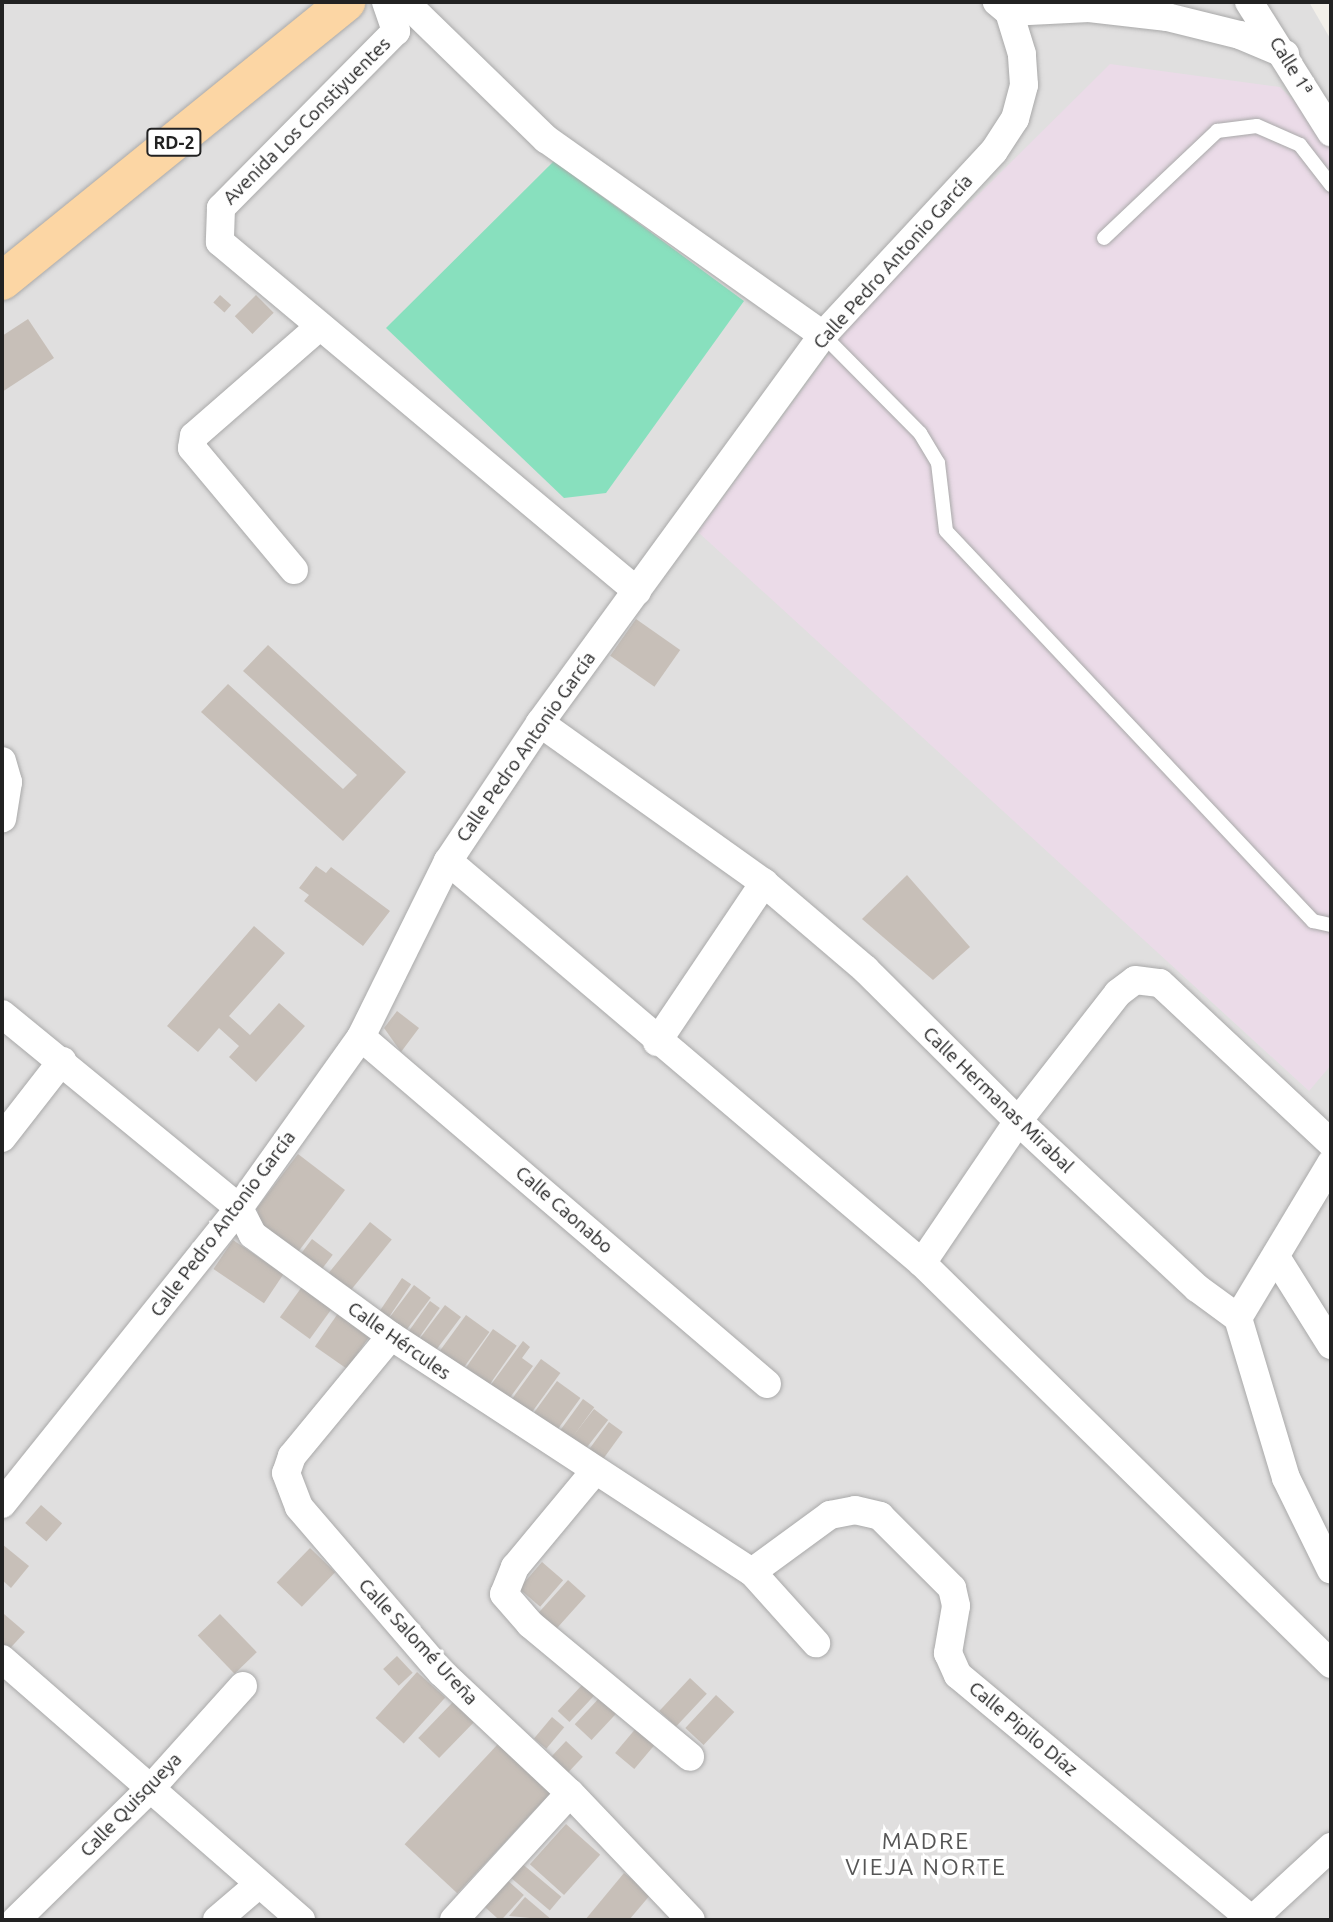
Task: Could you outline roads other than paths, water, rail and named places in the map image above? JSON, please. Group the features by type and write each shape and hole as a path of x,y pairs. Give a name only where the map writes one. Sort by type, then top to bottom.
{"main road":[{"name":"RD-2","path":"2,281 345,2"}],"street":[{"name":"Avenida Los Constiyuentes","path":"320,326 220,243 220,208 396,31 386,2"},
{"path":"405,2 546,139 823,335"},
{"name":"Calle 1ª","path":"1249,2 1285,54 1331,132"},
{"path":"1003,7 1089,8 1167,18 1240,35 1285,54"},
{"name":"Calle Pedro Antonio García","path":"2,1504 239,1208 361,1037 448,861 540,723 823,335 994,151 1015,119 1024,85 1022,54 1003,7"},
{"path":"294,570 192,448 194,436 320,326 637,591"},
{"name":"Calle Hermanas Mirabal","path":"540,723 764,883 866,969 1018,1121 1198,1288 1238,1318"},
{"path":"2,761 8,782 2,819"},
{"path":"448,861 657,1042 922,1263 1331,1664"},
{"path":"657,1042 764,883"},
{"path":"922,1263 1018,1121 1118,993 1135,980 1160,983 1331,1143"},
{"name":"Calle Hércules","path":"2,1014 239,1208 253,1235 391,1336 594,1472 752,1572 816,1643"},
{"name":"Calle Caonabo","path":"361,1037 766,1384"},
{"path":"2,1138 62,1061"},
{"path":"1331,1163 1238,1318 1286,1478 1331,1570"},
{"path":"1276,1257 1331,1345"},
{"name":"Calle Salomé Ureña","path":"391,1336 292,1456 288,1482 311,1523 441,1672 570,1793 691,1920"},
{"path":"594,1472 515,1567 504,1594 530,1624 690,1757"},
{"name":"Calle Pipilo Díaz","path":"752,1572 830,1515 855,1510 880,1517 952,1588 956,1606 948,1653 958,1675 1252,1920"},
{"path":"2,1659 152,1787 258,1885 301,1920"},
{"name":"Calle Quisqueya","path":"16,1920 152,1787 243,1686"},
{"path":"454,1920 570,1793"},
{"path":"1252,1920 1331,1847"},
{"path":"217,1920 258,1885"}],"lane":[{"path":"1104,238 1217,131 1257,126 1300,145 1331,185"},
{"path":"823,335 919,433 938,463 946,531 1313,921 1331,925"}],"district":[{"name":"MADRE VIEJA NORTE","path":"926,1854"}]}
